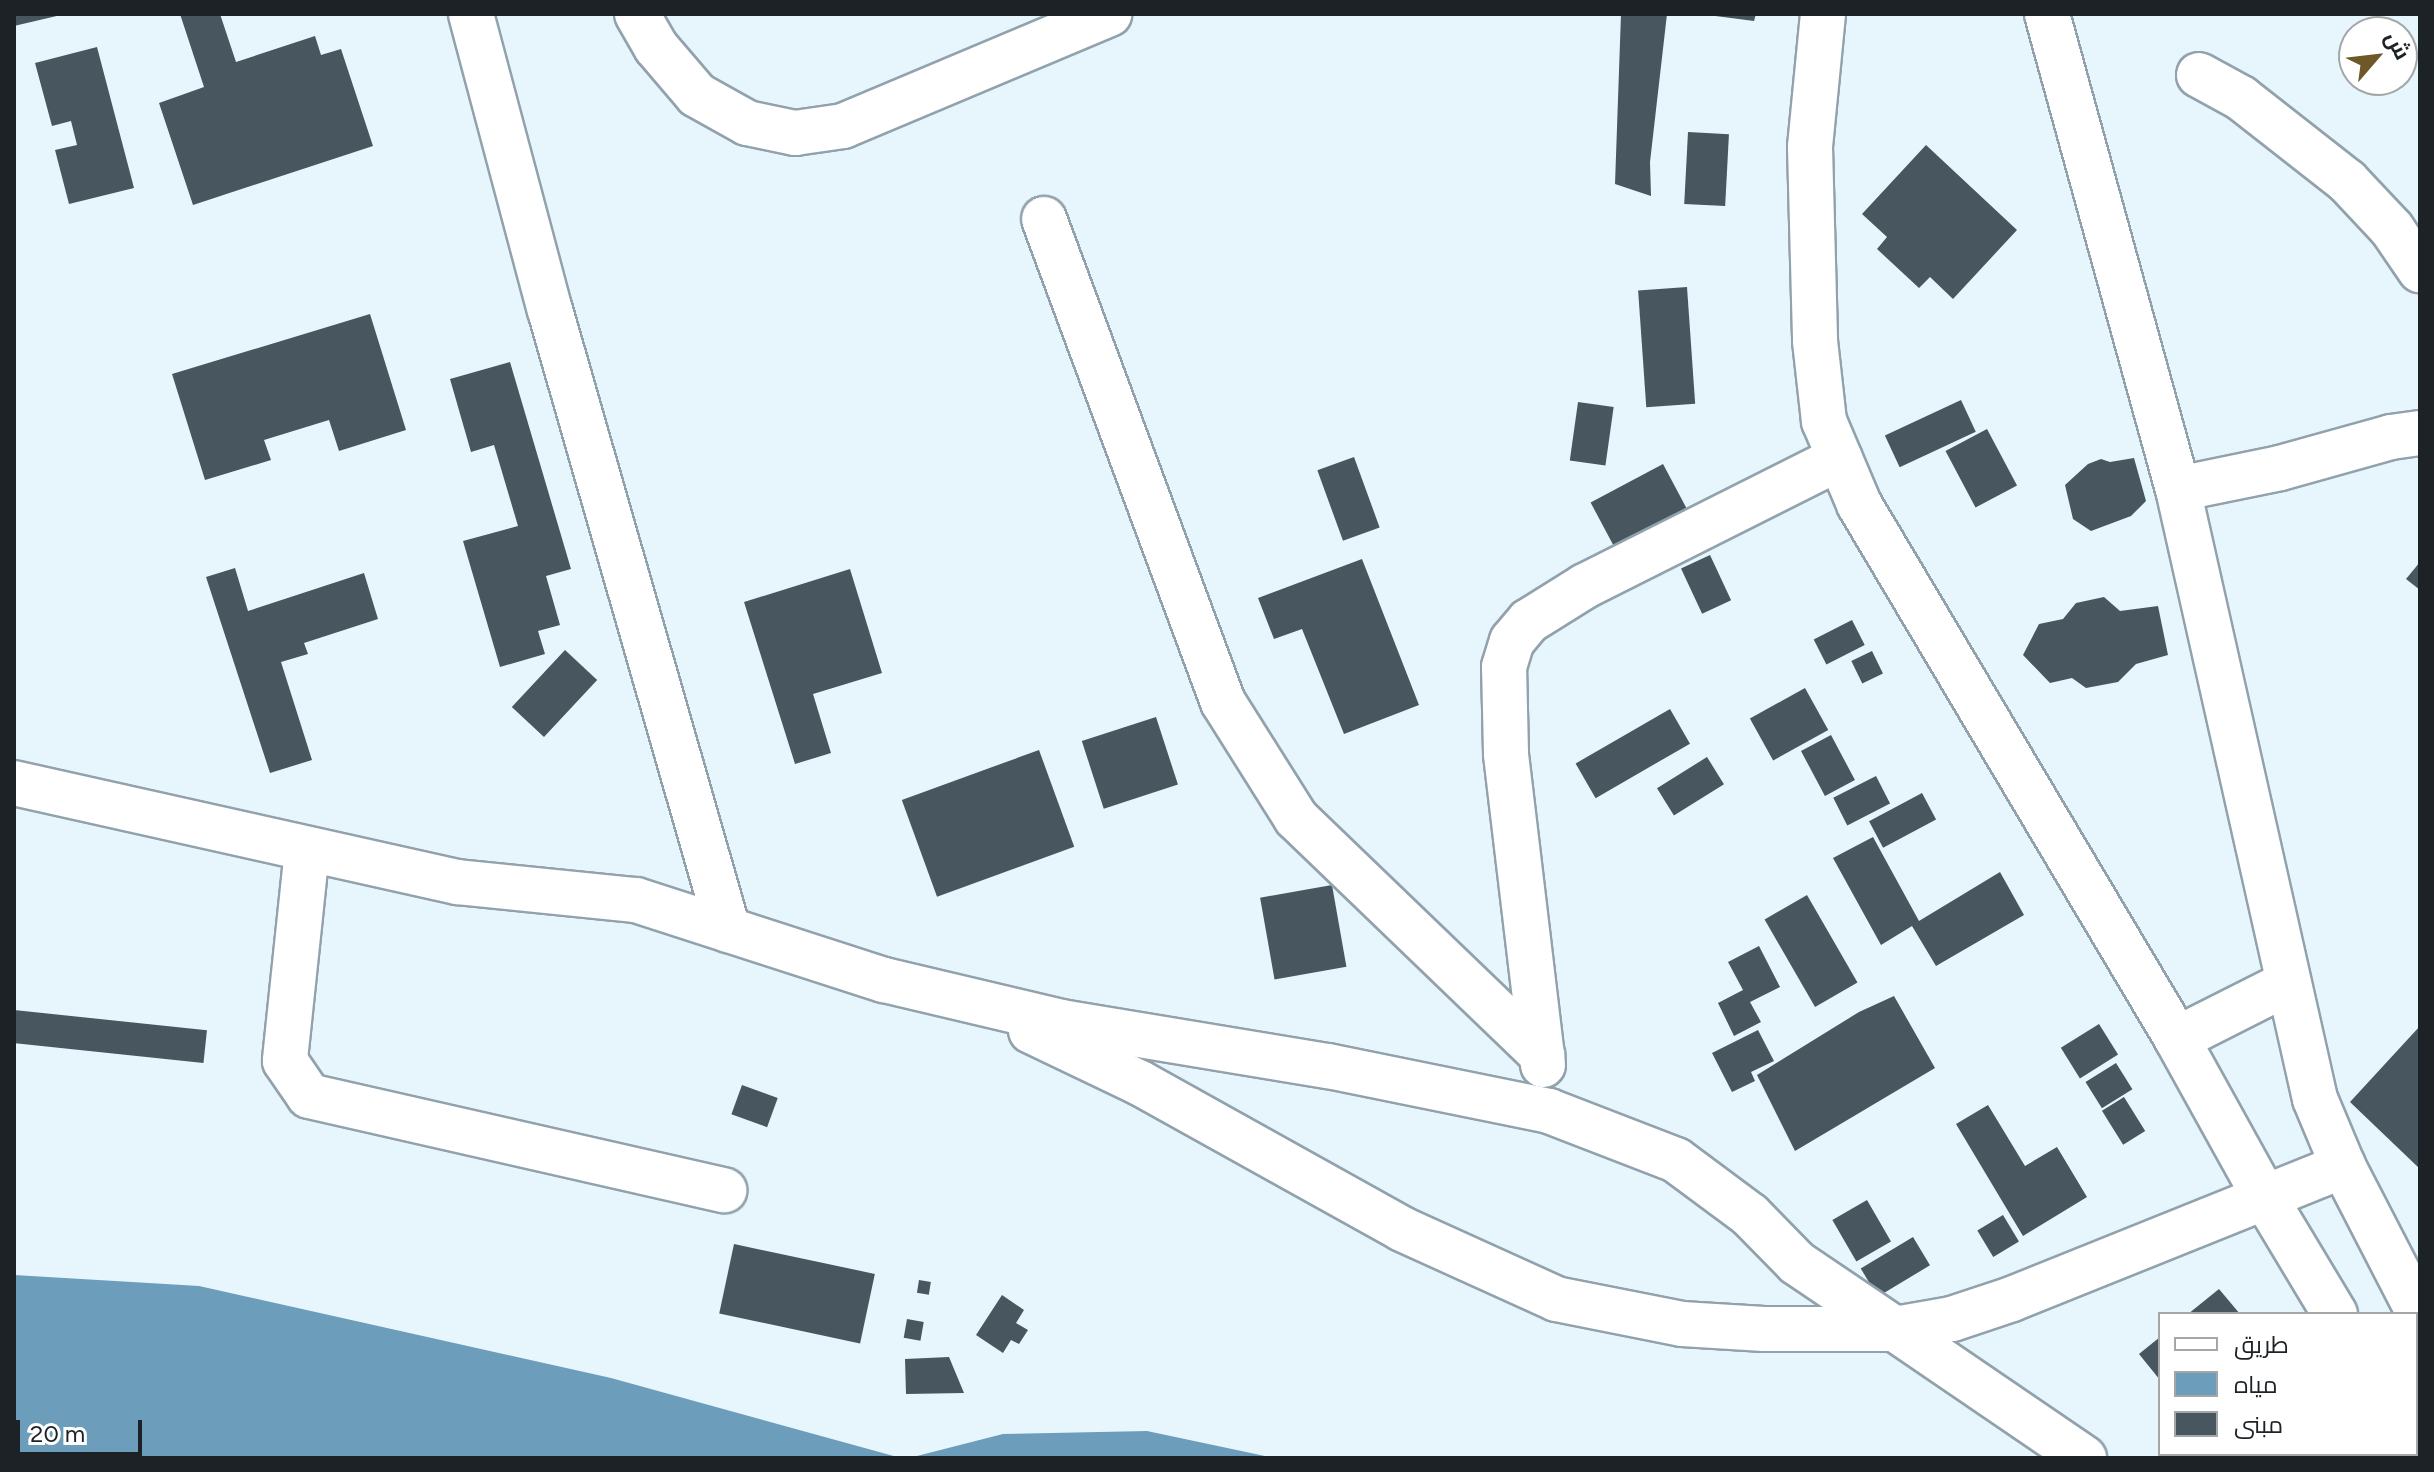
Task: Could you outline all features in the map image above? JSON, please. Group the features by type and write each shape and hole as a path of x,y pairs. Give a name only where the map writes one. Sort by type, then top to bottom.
{"street":[{"path":"471,14 550,310 728,930"},
{"path":"637,14 656,47 697,95 747,123 795,133 843,126 1109,14"},
{"path":"1823,14 1810,147 1815,341 1824,421 1859,504 2177,1039 2264,1196 2334,1312"},
{"path":"2047,14 2178,489 2315,1099 2343,1166 2420,1315"},
{"path":"2199,75 2241,98 2347,181 2392,229 2420,270"},
{"path":"1044,219 1223,702 1237,726 1296,818 1542,1055"},
{"path":"2178,489 2280,468 2391,437 2420,433"},
{"path":"1549,1111 1506,753 1504,667 1512,641 1529,621 1585,586 1840,458"},
{"path":"14,783 458,882 636,900 884,980 1061,1022 1328,1066 1549,1111 1676,1160 1750,1215 1797,1263 2084,1458"},
{"path":"307,850 285,1061 309,1096 724,1190"},
{"path":"2177,1039 2288,983"},
{"path":"964,999 1140,1083 1402,1229 1556,1299 1682,1324 1764,1329 1895,1329 1952,1319 2012,1299 2343,1166"}],"water":[{"path":"14,1275 199,1286 611,1378 901,1458 14,1458"},
{"path":"1147,1431 1274,1458 909,1458 1003,1434"}],"building":[{"path":"14,14 61,14 61,15 14,26"},
{"path":"180,14 220,14 236,62 315,36 321,55 341,49 373,146 193,205 159,103 204,87"},
{"path":"1621,14 1667,14 1650,162 1651,196 1615,184"},
{"path":"1700,14 1756,14 1754,21"},
{"path":"97,47 134,188 69,204 55,150 77,145 71,121 52,126 35,63"},
{"path":"1688,132 1729,134 1725,206 1684,204"},
{"path":"1926,145 2017,230 1953,299 1930,277 1919,288 1877,249 1887,237 1862,214"},
{"path":"1687,287 1695,404 1646,407 1638,290"},
{"path":"370,314 406,430 339,451 329,420 264,440 271,460 205,480 172,374"},
{"path":"510,362 571,569 546,576 560,625 538,631 545,654 500,667 463,541 518,526 494,445 471,452 450,379"},
{"path":"1961,400 1976,432 1900,467 1885,435"},
{"path":"1578,402 1614,407 1605,465 1570,460"},
{"path":"1987,429 2017,486 1976,508 1946,451"},
{"path":"1354,457 1380,527 1343,541 1317,470"},
{"path":"2134,458 2146,501 2131,516 2091,531 2073,519 2065,485 2088,464 2101,459 2110,462"},
{"path":"1663,464 1691,516 1618,555 1591,502"},
{"path":"1710,555 1731,600 1702,614 1681,569"},
{"path":"1362,559 1419,705 1344,734 1302,629 1274,639 1258,598"},
{"path":"2420,562 2420,590 2406,579"},
{"path":"235,568 248,611 364,573 378,619 304,643 308,654 281,662 312,760 270,773 206,577"},
{"path":"850,569 882,673 813,694 831,753 795,764 744,602"},
{"path":"2104,597 2120,611 2158,606 2168,655 2136,664 2118,682 2086,688 2072,678 2050,683 2023,655 2039,624 2063,619 2076,603"},
{"path":"1852,620 1865,645 1826,664 1814,640"},
{"path":"565,650 597,680 544,737 512,707"},
{"path":"1872,651 1883,673 1862,684 1851,661"},
{"path":"1805,688 1828,730 1773,761 1750,719"},
{"path":"1670,709 1690,744 1596,798 1576,764"},
{"path":"1156,717 1178,785 1104,809 1082,741"},
{"path":"1831,735 1855,780 1825,796 1801,751"},
{"path":"1039,750 1074,847 937,897 902,800"},
{"path":"1707,757 1724,784 1674,815 1657,788"},
{"path":"1876,776 1890,804 1847,825 1833,798"},
{"path":"1922,793 1936,819 1883,848 1869,821"},
{"path":"1873,837 1919,921 2000,872 2024,915 1936,966 1912,926 1881,945 1833,858"},
{"path":"1332,885 1346,967 1275,979 1260,898"},
{"path":"1807,895 1858,982 1815,1007 1765,920"},
{"path":"1759,946 1780,987 1750,1002 1761,1022 1734,1036 1718,1003 1743,990 1728,962"},
{"path":"1894,996 1935,1068 1795,1151 1757,1075 1859,1012"},
{"path":"14,1010 207,1030 203,1063 14,1043"},
{"path":"2099,1024 2118,1055 2080,1078 2061,1048"},
{"path":"2420,1026 2420,1169 2350,1102"},
{"path":"1758,1030 1774,1061 1751,1072 1755,1081 1732,1092 1712,1053"},
{"path":"2116,1063 2132,1089 2102,1108 2085,1082"},
{"path":"742,1085 778,1098 767,1127 731,1114"},
{"path":"2124,1097 2145,1131 2123,1145 2102,1111"},
{"path":"1988,1105 2025,1166 2057,1147 2087,1197 2023,1236 1956,1124"},
{"path":"1867,1200 1891,1242 1856,1262 1832,1220"},
{"path":"2003,1215 2019,1242 1993,1257 1977,1230"},
{"path":"1913,1237 1930,1265 1878,1297 1861,1268"},
{"path":"734,1244 875,1274 860,1343 719,1313"},
{"path":"919,1280 931,1282 929,1295 917,1293"},
{"path":"2219,1289 2238,1312 2190,1312"},
{"path":"1002,1295 1024,1310 1016,1323 1028,1330 1019,1344 1011,1340 1003,1353 976,1335"},
{"path":"907,1319 924,1322 920,1341 904,1338"},
{"path":"2158,1339 2158,1378 2139,1354"},
{"path":"949,1357 964,1393 906,1394 905,1359"}]}
